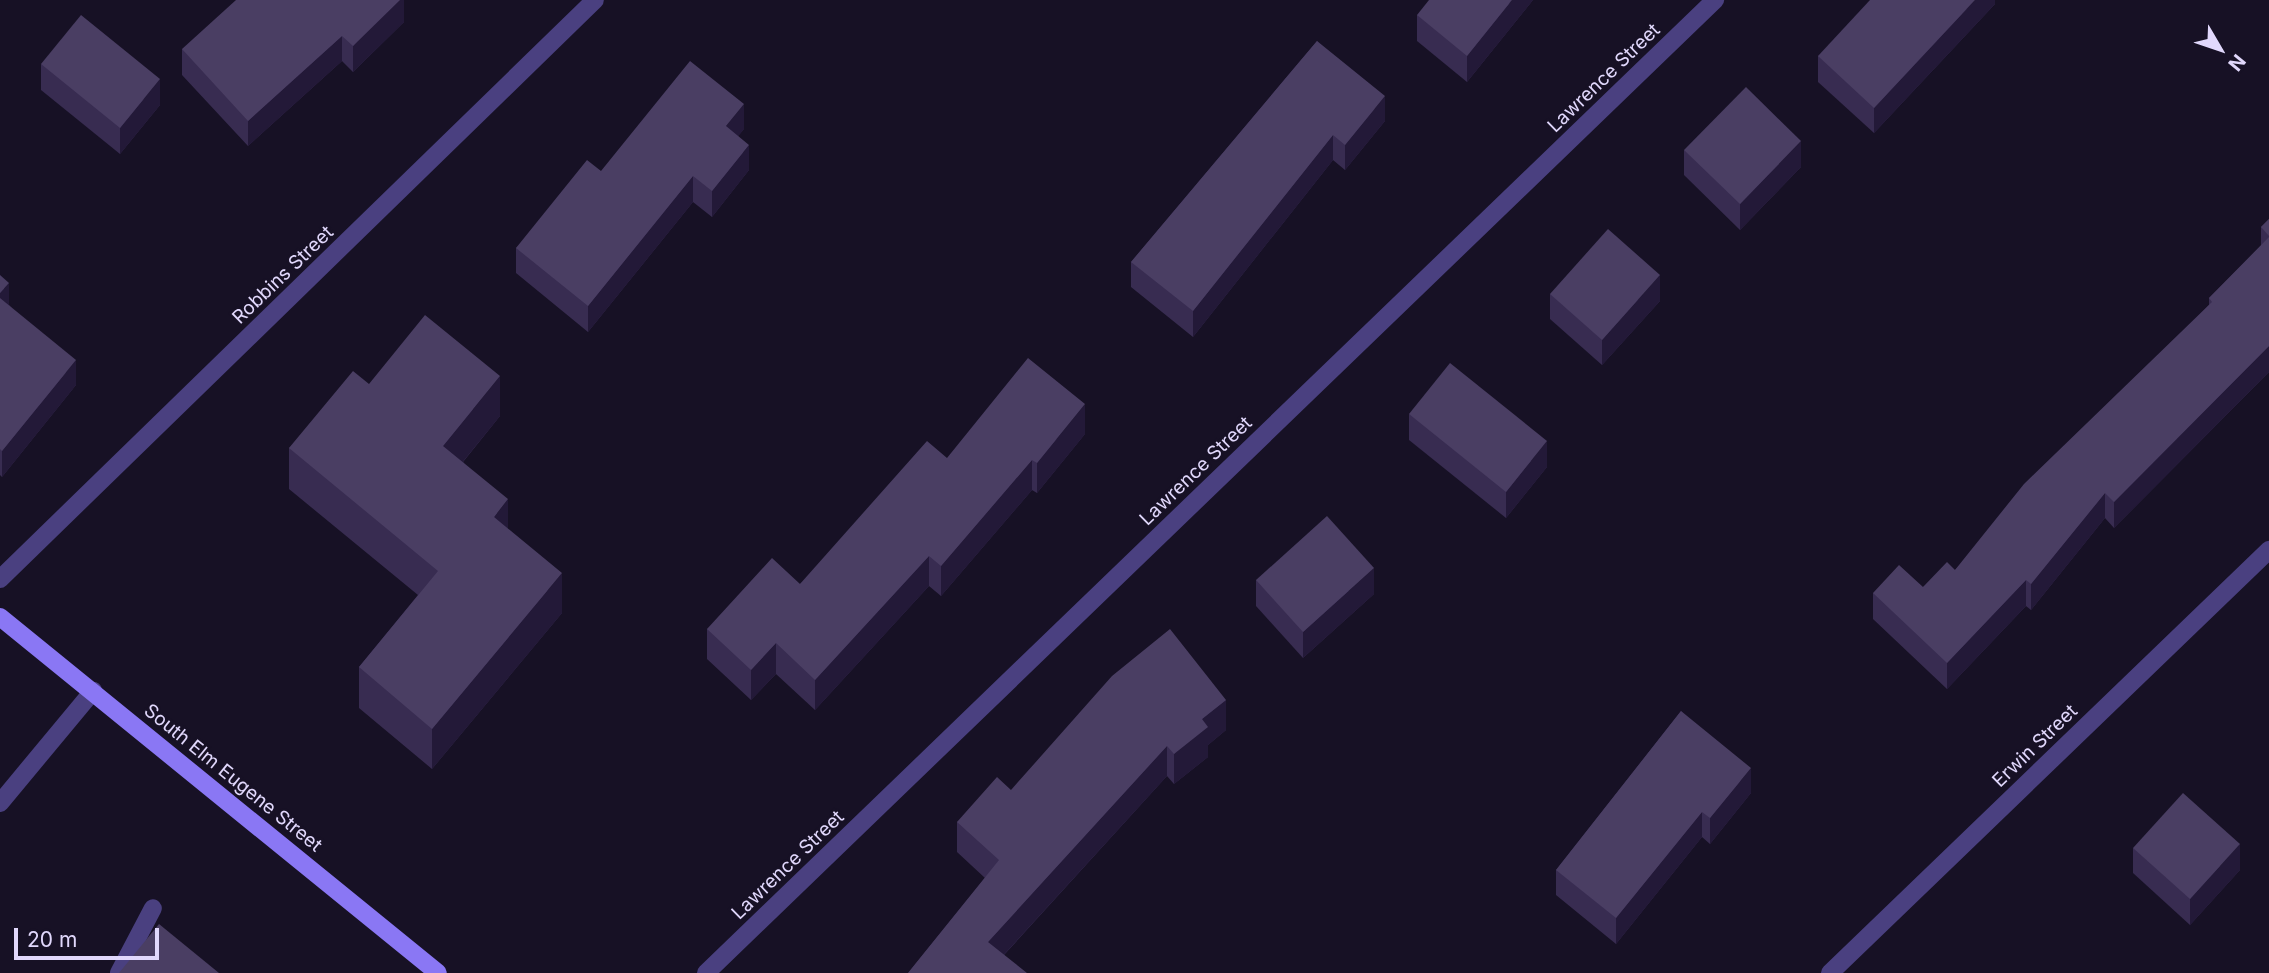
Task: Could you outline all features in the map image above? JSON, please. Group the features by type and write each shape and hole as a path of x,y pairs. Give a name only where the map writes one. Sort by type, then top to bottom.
{"main road":[{"name":"South Elm Eugene Street","path":"0,617 438,973"}],"street":[{"name":"Robbins Street","path":"0,579 595,0"},
{"name":"Lawrence Street","path":"706,973 1715,0"},
{"name":"Erwin Street","path":"1830,973 2269,550"},
{"path":"0,803 93,691"},
{"path":"119,973 153,908"}],"building":[{"path":"236,0 400,0 353,46 342,36 248,121 182,49"},
{"path":"1429,0 1512,0 1467,56 1417,15"},
{"path":"1870,0 1975,0 1874,108 1818,56"},
{"path":"81,15 160,79 120,128 41,64"},
{"path":"1317,41 1385,96 1345,145 1333,135 1193,311 1131,262"},
{"path":"690,61 744,104 726,126 749,145 712,191 693,176 588,306 516,248 587,160 601,171"},
{"path":"1746,87 1801,141 1740,204 1684,150"},
{"path":"2269,219 2269,236 2261,227"},
{"path":"1608,229 1660,275 1602,340 1550,294"},
{"path":"2269,237 2269,346 2114,502 2105,493 2031,584 2026,580 1947,663 1873,593 1899,565 1923,587 1947,562 1955,570 2024,484 2212,302 2209,298"},
{"path":"0,275 9,283 0,293"},
{"path":"0,298 76,360 2,451 0,449"},
{"path":"425,315 500,376 443,446 508,499 494,517 562,573 432,729 359,667 438,571 289,448 353,371 369,384"},
{"path":"1028,358 1085,404 1037,463 1032,460 941,566 929,556 815,680 776,643 751,670 707,629 772,558 800,584 927,441 947,458"},
{"path":"1450,363 1547,441 1506,492 1409,414"},
{"path":"1327,516 1374,568 1303,632 1256,580"},
{"path":"1170,629 1226,700 1202,719 1208,727 1174,754 1167,746 988,942 1027,973 908,973 999,860 957,822 997,777 1011,790 1112,676"},
{"path":"1681,711 1751,768 1710,818 1702,812 1616,918 1556,870"},
{"path":"2183,793 2240,844 2190,899 2133,848"},
{"path":"159,924 219,973 119,973"}]}
